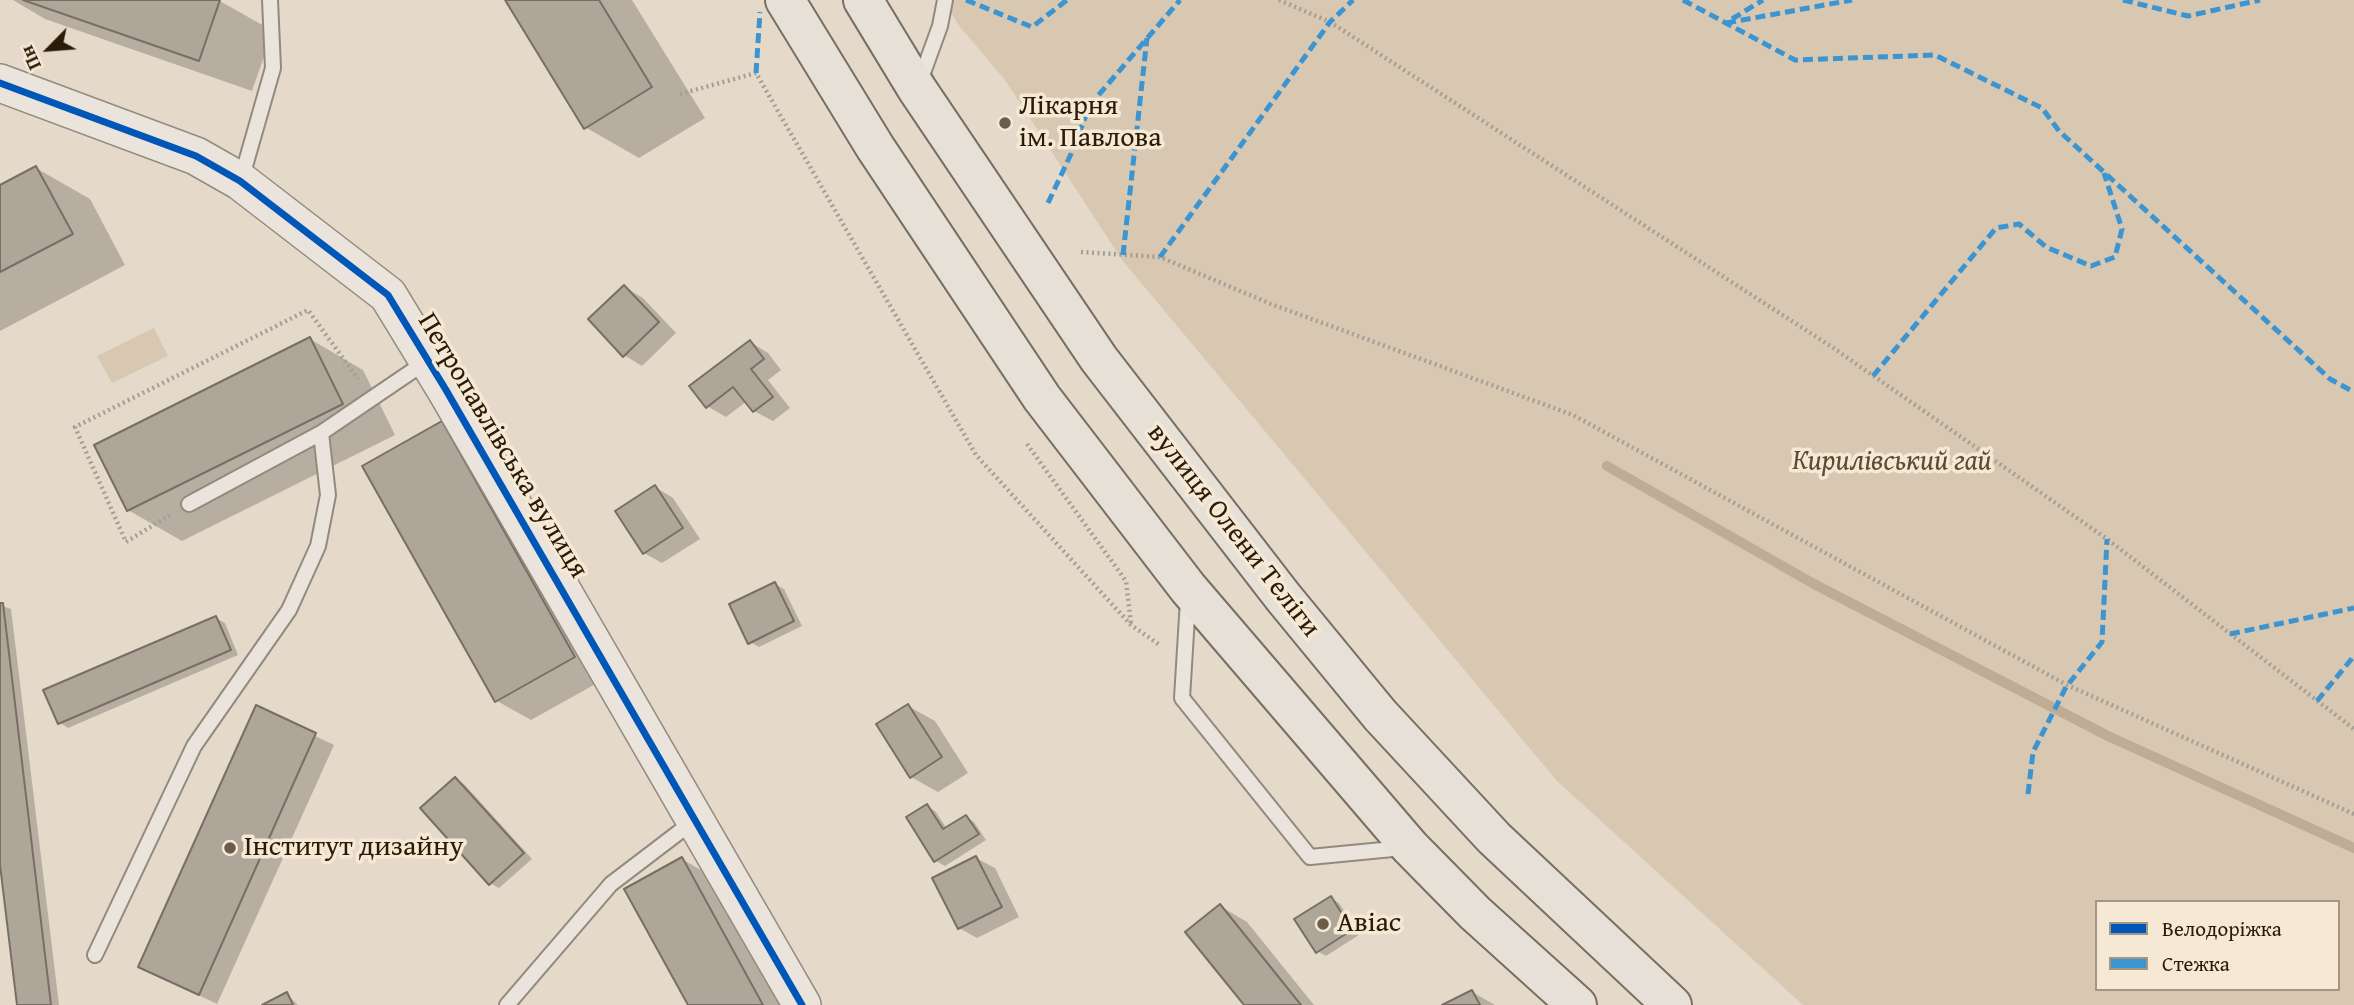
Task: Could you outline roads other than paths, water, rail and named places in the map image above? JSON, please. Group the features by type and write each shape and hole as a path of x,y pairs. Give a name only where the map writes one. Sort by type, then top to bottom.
{"main road":[{"path":"785,0 875,147 1042,398 1188,588 1251,665 1410,847 1475,914 1577,1005"},
{"name":"вулиця Олени Теліги","path":"863,0 917,89 1099,359 1283,597 1380,715 1494,838 1672,1005"}],"street":[{"name":"Петропавлівська вулиця","path":"0,83 196,156 240,181 388,295 696,819 802,1005"}],"lane":[{"path":"240,181 273,68 270,0"},
{"path":"917,89 940,26 946,0"},
{"path":"189,504 321,433 428,360"},
{"path":"95,955 194,746 289,610 318,546 328,495 321,433"},
{"path":"1188,588 1182,698 1310,857 1410,847"},
{"path":"506,1005 611,884 696,819"}],"waterway":[{"path":"1607,466 1814,584 2108,736 2354,848"}],"place":[{"name":"Лікарня ім. Павлова","path":"1005,123"},
{"name":"Інститут дизайну","path":"230,848"},
{"name":"Авіас","path":"1323,924"}],"park label":[{"name":"Кирилівський гай","path":"1892,462"}]}
